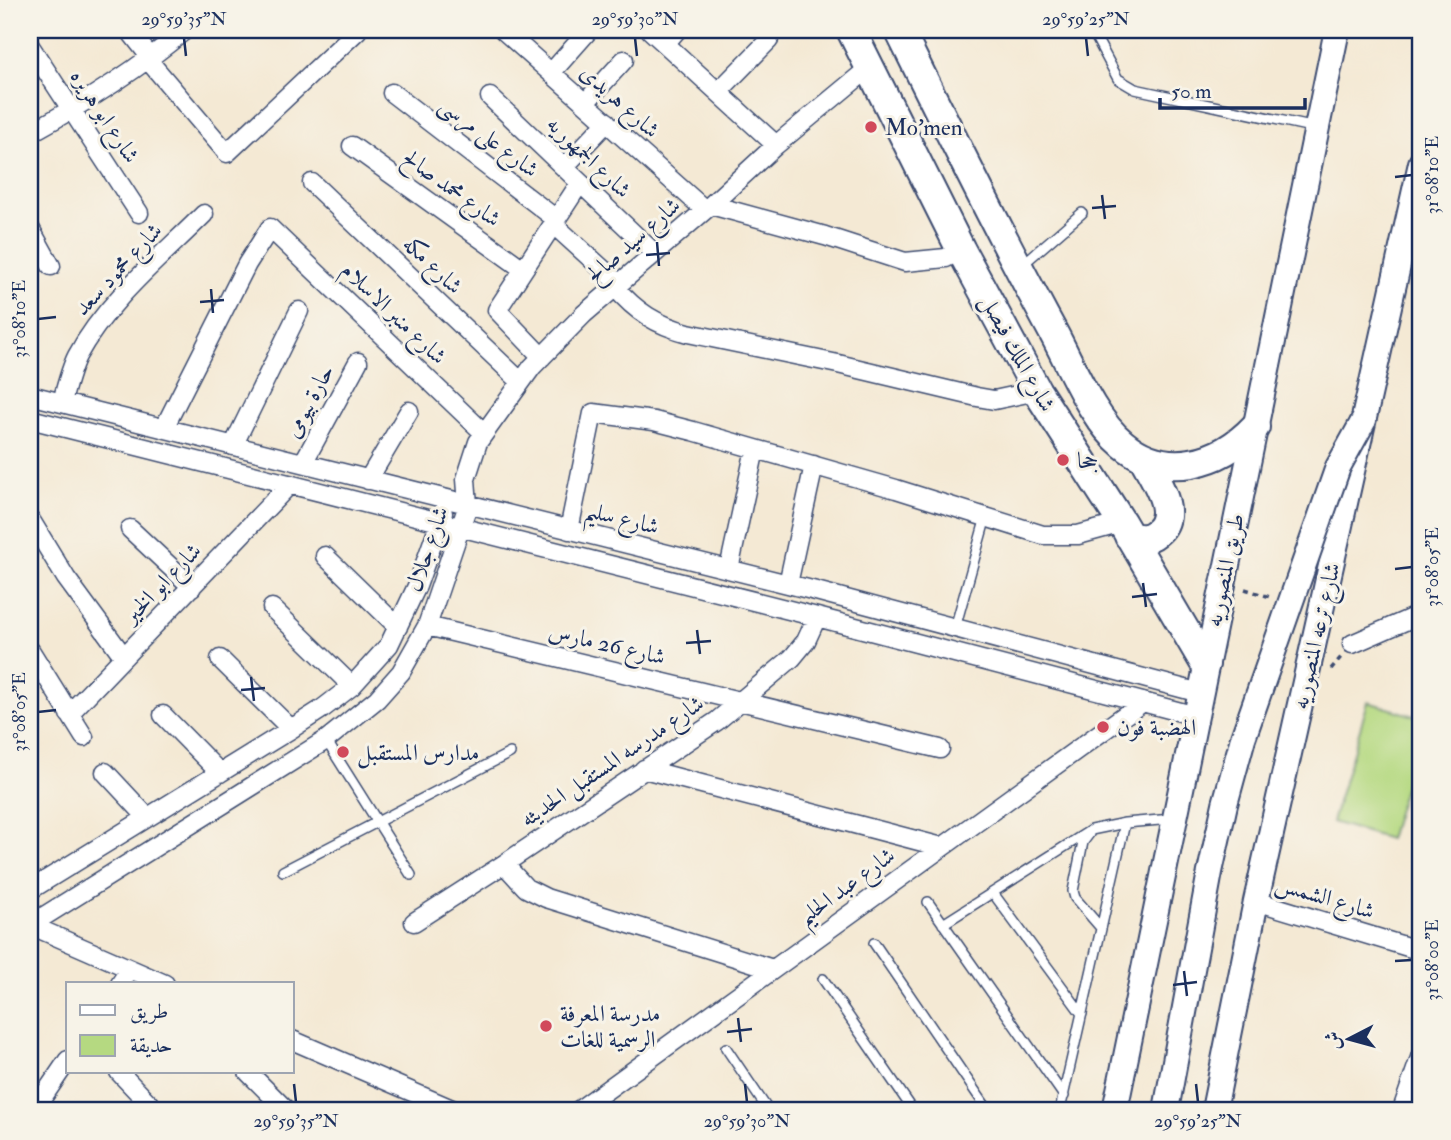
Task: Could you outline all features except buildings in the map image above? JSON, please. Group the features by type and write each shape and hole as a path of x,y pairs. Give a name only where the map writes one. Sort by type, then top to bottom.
{"main road":[{"name":"شارع الملك فيصل","path":"851,30 961,250 1037,391 1126,530 1205,664"},
{"name":"طريق المنصوريه","path":"1115,1110 1338,30"},
{"name":"شارع الملك فيصل","path":"905,32 1018,268 1087,397 1109,431 1125,446 1143,457 1163,463 1184,464 1224,454 1241,443 1255,428"},
{"name":"شارع ترعه المنصوريه","path":"1214,1110 1256,901 1421,163"},
{"path":"1166,1110 1210,872 1224,804 1239,751 1338,467 1364,420"},
{"path":"1126,530 1144,539 1151,537 1162,528 1167,514 1164,500 1143,457"}],"street":[{"path":"129,30 227,153 358,30"},
{"path":"30,133 116,84 185,30"},
{"name":"شارع هريدى","path":"503,30 708,207"},
{"path":"551,73 589,30"},
{"path":"650,30 776,145"},
{"path":"665,44 677,30"},
{"path":"718,92 769,40"},
{"name":"شارع ابو هريره","path":"30,46 139,213"},
{"path":"585,103 624,60"},
{"name":"شارع سيد صالح","path":"466,479 478,442 484,433 521,382 583,314 776,145 869,68"},
{"name":"شارع على مرسى","path":"392,93 555,221 617,285 629,304 647,318 678,330 977,397 994,400 1037,391"},
{"name":"شارع الجمهوريه","path":"490,97 654,253"},
{"path":"564,167 607,122"},
{"name":"شارع محمد صالح","path":"352,146 523,269"},
{"name":"شارع مكه","path":"312,183 521,382"},
{"path":"542,357 497,310 580,183"},
{"path":"708,207 825,236 905,262 946,258 961,250"},
{"name":"شارع محمود سعد","path":"62,402 77,357 93,330 115,303 204,214"},
{"name":"شارع منبر الاسلام","path":"164,428 247,264 270,228 484,433"},
{"path":"31,232 51,266"},
{"path":"233,446 299,311"},
{"name":"حارة بيومى","path":"303,463 358,362"},
{"name":"شارع سليم","path":"30,395 955,628 1198,705"},
{"path":"368,480 410,411"},
{"path":"569,530 593,413 654,421 814,465 1043,535 1078,535 1126,530"},
{"path":"30,419 1143,702 1198,705"},
{"path":"729,569 755,449"},
{"path":"788,584 814,465"},
{"name":"شارع جلال","path":"30,890 291,729 352,686 390,645 417,586 447,500 466,479"},
{"name":"شارع جلال","path":"30,925 326,740 377,699 401,672 427,626 468,505 466,479"},
{"name":"شارع ابو الخير","path":"69,714 290,484"},
{"path":"30,519 66,578 124,657"},
{"path":"130,529 192,587"},
{"path":"325,556 398,627"},
{"path":"272,608 352,686"},
{"path":"1352,644 1421,614"},
{"name":"شارع مدرسه المستقبل الحديثه","path":"414,922 504,864 741,701 792,658 806,641 817,617"},
{"name":"شارع 26 مارس","path":"427,626 940,749"},
{"path":"30,650 84,737"},
{"path":"220,659 291,729"},
{"name":"شارع عبد الحليم","path":"579,1110 1143,702"},
{"path":"163,715 220,773"},
{"path":"644,769 942,848"},
{"path":"105,772 147,817"},
{"path":"504,864 526,888 546,898 773,969"},
{"name":"شارع الشمس","path":"1256,901 1421,951"},
{"path":"30,925 160,982"},
{"path":"121,982 130,969"},
{"path":"294,1041 454,1110"},
{"path":"1402,1110 1421,1055"},
{"path":"34,1103 66,1063"},
{"path":"121,1074 155,1110"},
{"path":"250,1074 286,1110"}],"lane":[{"path":"1092,30 1118,79 1135,89 1318,129"},
{"path":"1018,268 1083,213"},
{"path":"955,628 986,517"},
{"path":"326,740 411,875"},
{"path":"284,871 510,753"},
{"path":"943,924 1091,830 1125,823 1176,819"},
{"path":"1060,1110 1125,823"},
{"path":"1091,830 1083,842 1073,886 1075,898 1101,928"},
{"path":"993,893 1082,1014"},
{"path":"928,902 1064,1096"},
{"path":"874,943 988,1110"},
{"path":"824,979 914,1110"},
{"path":"726,1048 768,1110"}],"path":[{"path":"1262,595 1270,597"}],"green space":[{"path":"1368,702 1421,718 1421,732 1389,839 1332,822"}],"place":[{"name":"Mo'men","path":"871,127"},
{"name":"جحا","path":"1063,460"},
{"name":"الهضبة فون","path":"1103,727"},
{"name":"مدارس المستقبل","path":"343,752"},
{"name":"مدرسة المعرفة الرسمية للغات","path":"546,1026"}]}
